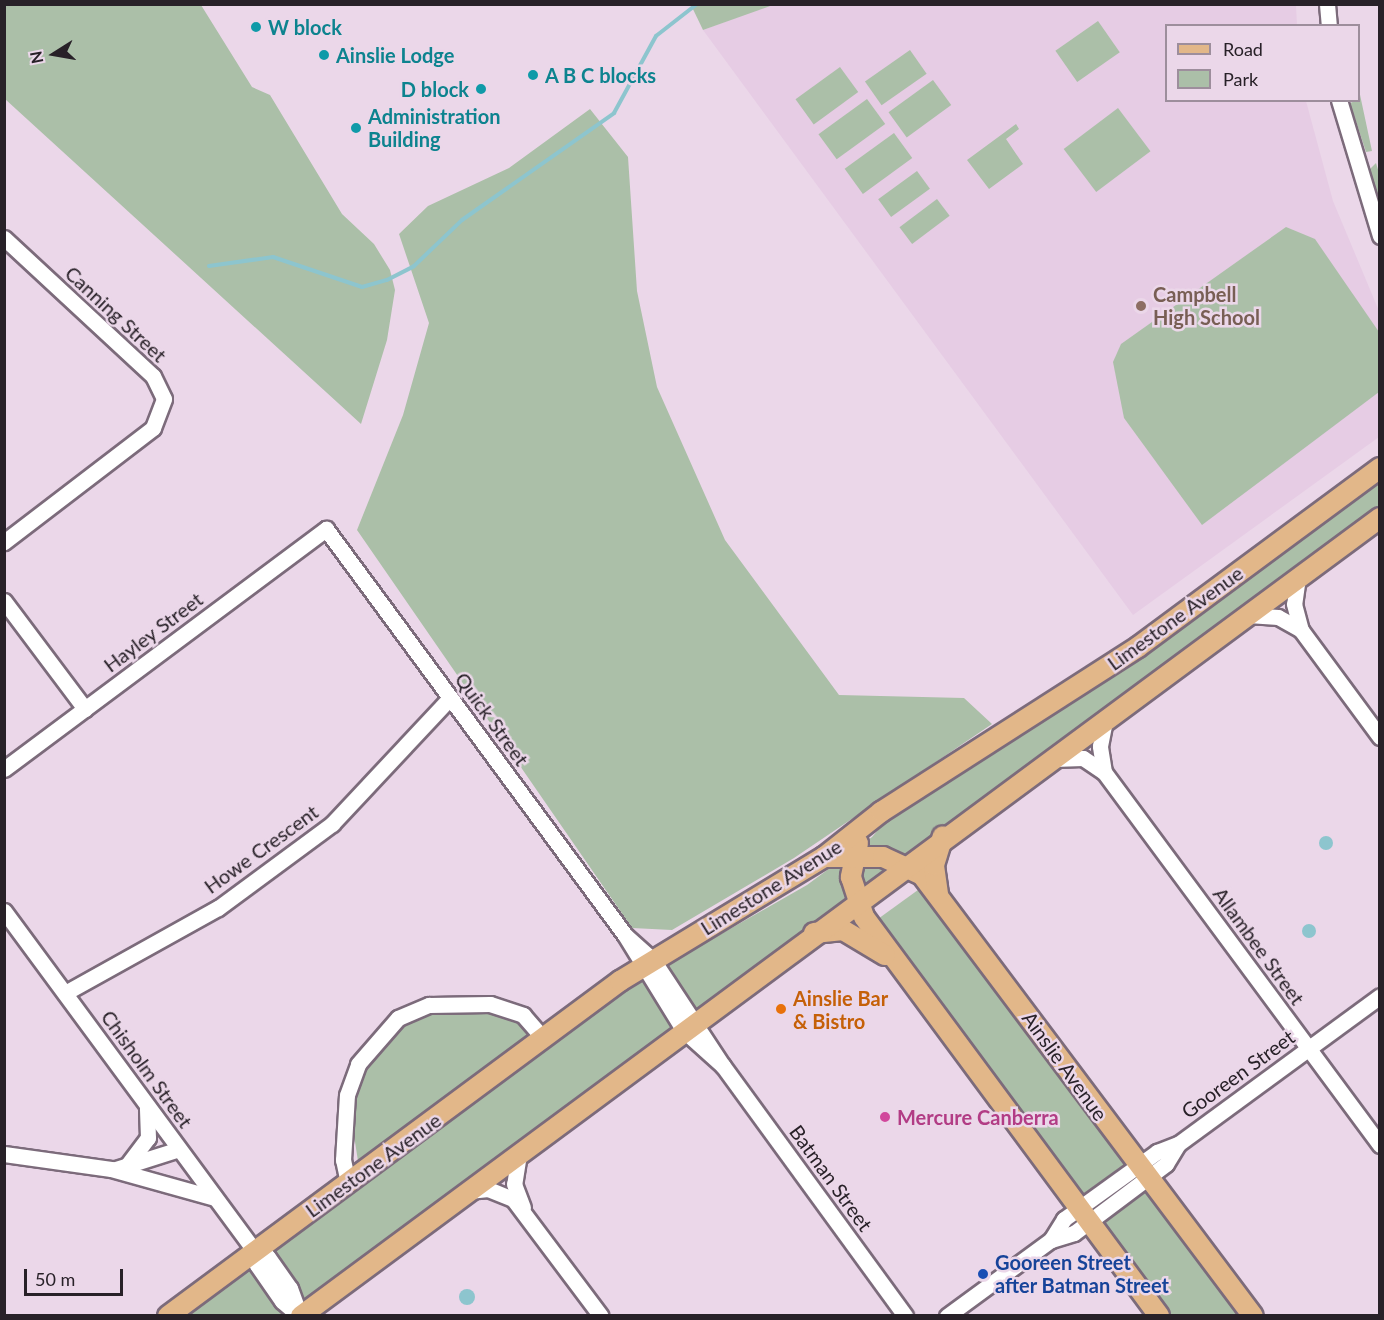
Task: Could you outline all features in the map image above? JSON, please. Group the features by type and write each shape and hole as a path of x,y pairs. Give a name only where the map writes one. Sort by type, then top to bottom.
{"main road":[{"name":"Limestone Avenue","path":"168,1316 543,1038 647,964 824,857 881,812 1138,647 1380,468"},
{"name":"Limestone Avenue","path":"300,1316 943,836 1105,721 1380,518"},
{"path":"881,812 860,837 854,856 856,901 901,968 1159,1316"},
{"path":"938,894 934,866 943,836"},
{"path":"824,857 854,856 905,865"},
{"name":"Ainslie Avenue","path":"905,865 938,894 1253,1316"},
{"path":"812,934 843,930 901,968"}],"street":[{"path":"1327,4 1329,24"},
{"path":"1340,102 1380,236"},
{"name":"Canning Street","path":"4,238 153,376 164,399 153,428 4,542"},
{"name":"Quick Street","path":"326,529 647,964"},
{"name":"Hayley Street","path":"4,769 326,529"},
{"path":"1298,577 1294,604 1301,630 1380,737"},
{"path":"4,601 85,709"},
{"path":"1248,615 1278,617 1301,630"},
{"name":"Howe Crescent","path":"65,993 218,908 332,824 450,698"},
{"path":"1104,772 1100,746 1105,721"},
{"name":"Allambee Street","path":"1052,759 1083,759 1104,772 1380,1145"},
{"name":"Chisholm Street","path":"4,911 255,1251 268,1257 294,1293 300,1316"},
{"name":"Batman Street","path":"647,964 690,1027 723,1066 905,1316"},
{"name":"Gooreen Street","path":"947,1316 1178,1143 1380,996"},
{"path":"348,1182 343,1160 347,1095 358,1064 398,1018 429,1005 490,1004 523,1015 543,1038"},
{"path":"118,1169 148,1138 146,1105"},
{"path":"118,1169 179,1149"},
{"path":"4,1154 118,1169 216,1198"},
{"path":"519,1154 514,1184 527,1215 601,1316"},
{"path":"467,1192 501,1194 527,1215"}],"shaded area":[{"name":"Campbell High School","path":"773,4 1296,5 1297,24 1165,24 1165,102 1306,102 1333,201 1379,311 1379,437 1133,615 703,30"}],"green space":[{"path":"4,5 201,5 252,87 270,95 342,214 374,244 390,270 395,290 387,340 361,424 5,99"},
{"path":"691,5 773,5 703,30"},
{"path":"1098,21 1120,52 1077,82 1055,51"},
{"path":"910,50 927,74 882,105 865,82"},
{"path":"840,67 858,92 814,124 796,99"},
{"path":"933,80 951,105 907,137 889,112"},
{"path":"1360,95 1372,151 1366,152 1350,103 1360,102"},
{"path":"867,99 885,124 837,159 818,134"},
{"path":"1118,108 1150,151 1096,192 1064,149"},
{"path":"590,109 628,157 637,291 657,387 725,540 839,695 964,698 992,724 794,858 672,930 632,928 357,530 403,415 429,323 399,234 428,206 509,168"},
{"path":"1016,124 1019,129 1006,139 1023,164 989,189 967,160"},
{"path":"894,133 912,158 863,194 845,169"},
{"path":"1376,163 1379,173 1379,207 1367,172"},
{"path":"917,171 930,189 891,217 878,199"},
{"path":"937,199 950,216 912,244 899,227"},
{"path":"1286,227 1315,239 1379,332 1379,392 1202,525 1124,418 1113,362 1121,344"},
{"path":"1379,471 1379,509 284,1315 179,1316 614,995 807,885 872,837 894,812"},
{"path":"929,882 1244,1316 1165,1316 877,920"},
{"path":"463,1005 521,1020 537,1035 358,1161 352,1123 361,1067 399,1021"}],"water":[{"path":"1326,836 1331,838 1333,843 1331,848 1326,850 1321,848 1319,843 1321,838"},
{"path":"1309,924 1314,926 1316,931 1314,936 1309,938 1304,936 1302,931 1304,926"},
{"path":"467,1289 475,1297 467,1305 459,1297"}],"waterway":[{"path":"209,266 273,257 362,287 387,280 414,266 462,220 614,113 656,36 697,4"}],"place":[{"name":"W block","path":"256,27"},
{"name":"Ainslie Lodge","path":"324,55"},
{"name":"A B C blocks","path":"533,75"},
{"name":"D block","path":"481,89"},
{"name":"Administration Building","path":"356,128"},
{"name":"Campbell High School","path":"1141,306"},
{"name":"Ainslie Bar & Bistro","path":"781,1009"},
{"name":"Mercure Canberra","path":"885,1117"},
{"name":"Gooreen Street after Batman Street","path":"983,1274"}]}
